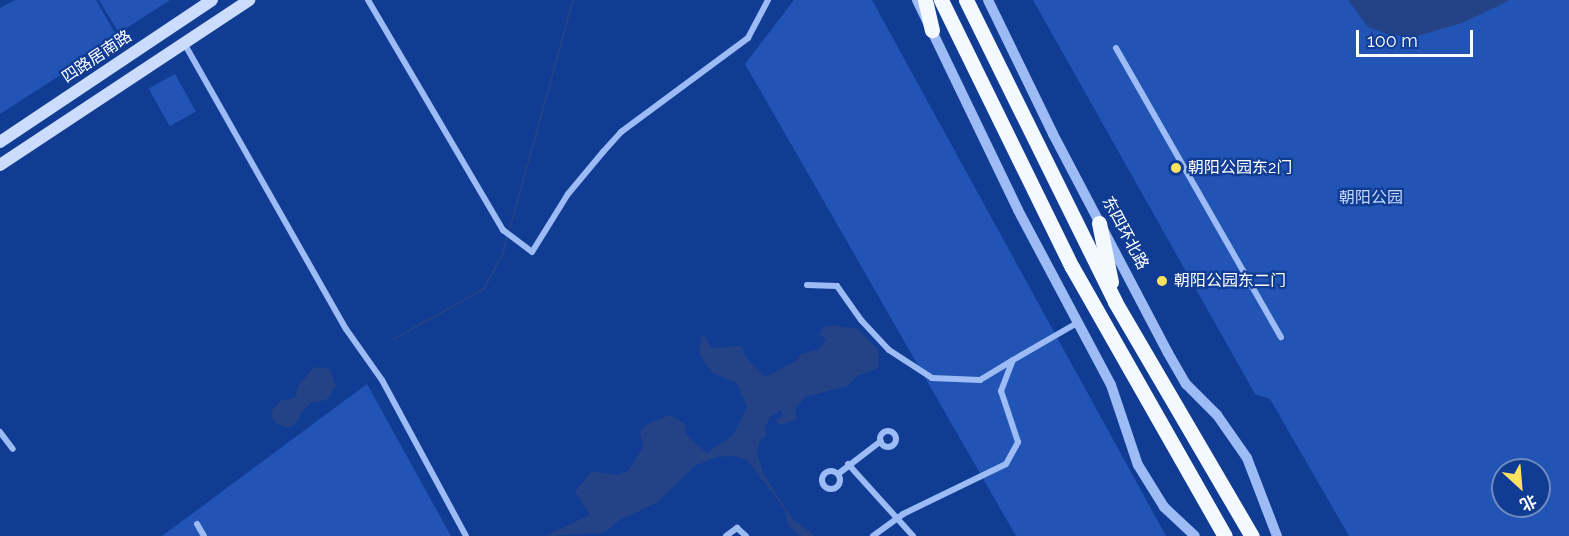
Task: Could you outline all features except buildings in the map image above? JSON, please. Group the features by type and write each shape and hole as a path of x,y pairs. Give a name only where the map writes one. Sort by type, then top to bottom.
{"highway":[{"path":"925,0 932,30"},
{"path":"941,0 1077,277 1225,536"},
{"path":"966,0 1116,302 1204,460 1252,536"},
{"path":"1099,223 1116,302"}],"main road":[{"name":"四路居南路","path":"0,142 212,0"},
{"path":"0,165 249,0"}],"street":[{"path":"369,0 503,230 532,252 568,194 621,132 748,38 768,0"},
{"path":"917,0 1120,405 1138,465 1164,507 1195,536"},
{"name":"东四环北路","path":"988,0 1099,223 1186,384 1217,414 1246,458 1277,536"},
{"path":"184,43 346,329 382,380 466,536"},
{"path":"1116,48 1281,337"},
{"path":"807,285 837,286 861,320 889,350 932,378 980,380 1077,322"},
{"path":"873,536 899,517 1006,464 1018,442 1001,391 1012,360"},
{"path":"0,432 13,449"},
{"path":"838,474 848,464 881,441"},
{"path":"848,464 899,517 913,536"},
{"path":"197,524 204,536"},
{"path":"726,536 737,528 746,536"}],"green space":[{"path":"15,0 96,0 118,38 0,114 0,8"},
{"path":"99,0 170,0 119,33"},
{"path":"794,0 872,0 1166,536 1016,536 745,64"},
{"name":"朝阳公园","path":"1033,0 1569,0 1569,536 1349,536 1270,399 1255,394"},
{"path":"175,74 196,112 170,126 149,89"},
{"path":"367,384 451,536 162,536"}],"shaded area":[{"path":"1348,0 1510,0 1462,23 1417,36 1390,35 1368,27"},
{"path":"833,325 858,329 879,351 878,368 857,376 848,386 805,397 795,410 797,419 780,425 775,420 782,416 782,410 770,417 765,427 767,435 760,441 757,453 763,473 792,518 815,536 800,536 788,526 785,510 747,460 733,456 717,457 695,466 657,503 621,519 603,533 545,536 590,515 575,491 592,471 618,475 628,471 643,447 640,432 646,425 670,415 685,424 687,436 707,453 734,434 747,407 737,383 711,372 699,353 701,337 704,335 712,348 742,346 745,356 765,377 797,360 800,354 818,350 826,341 820,334 823,327"},
{"path":"314,367 330,369 336,387 326,400 311,403 304,409 296,424 287,428 275,423 271,412 280,401 296,397 298,386"}],"waterway":[{"path":"394,339 484,289 503,253 573,0"}],"place":[{"name":"朝阳公园东2门","path":"1176,168"},
{"name":"朝阳公园东二门","path":"1162,281"}]}
